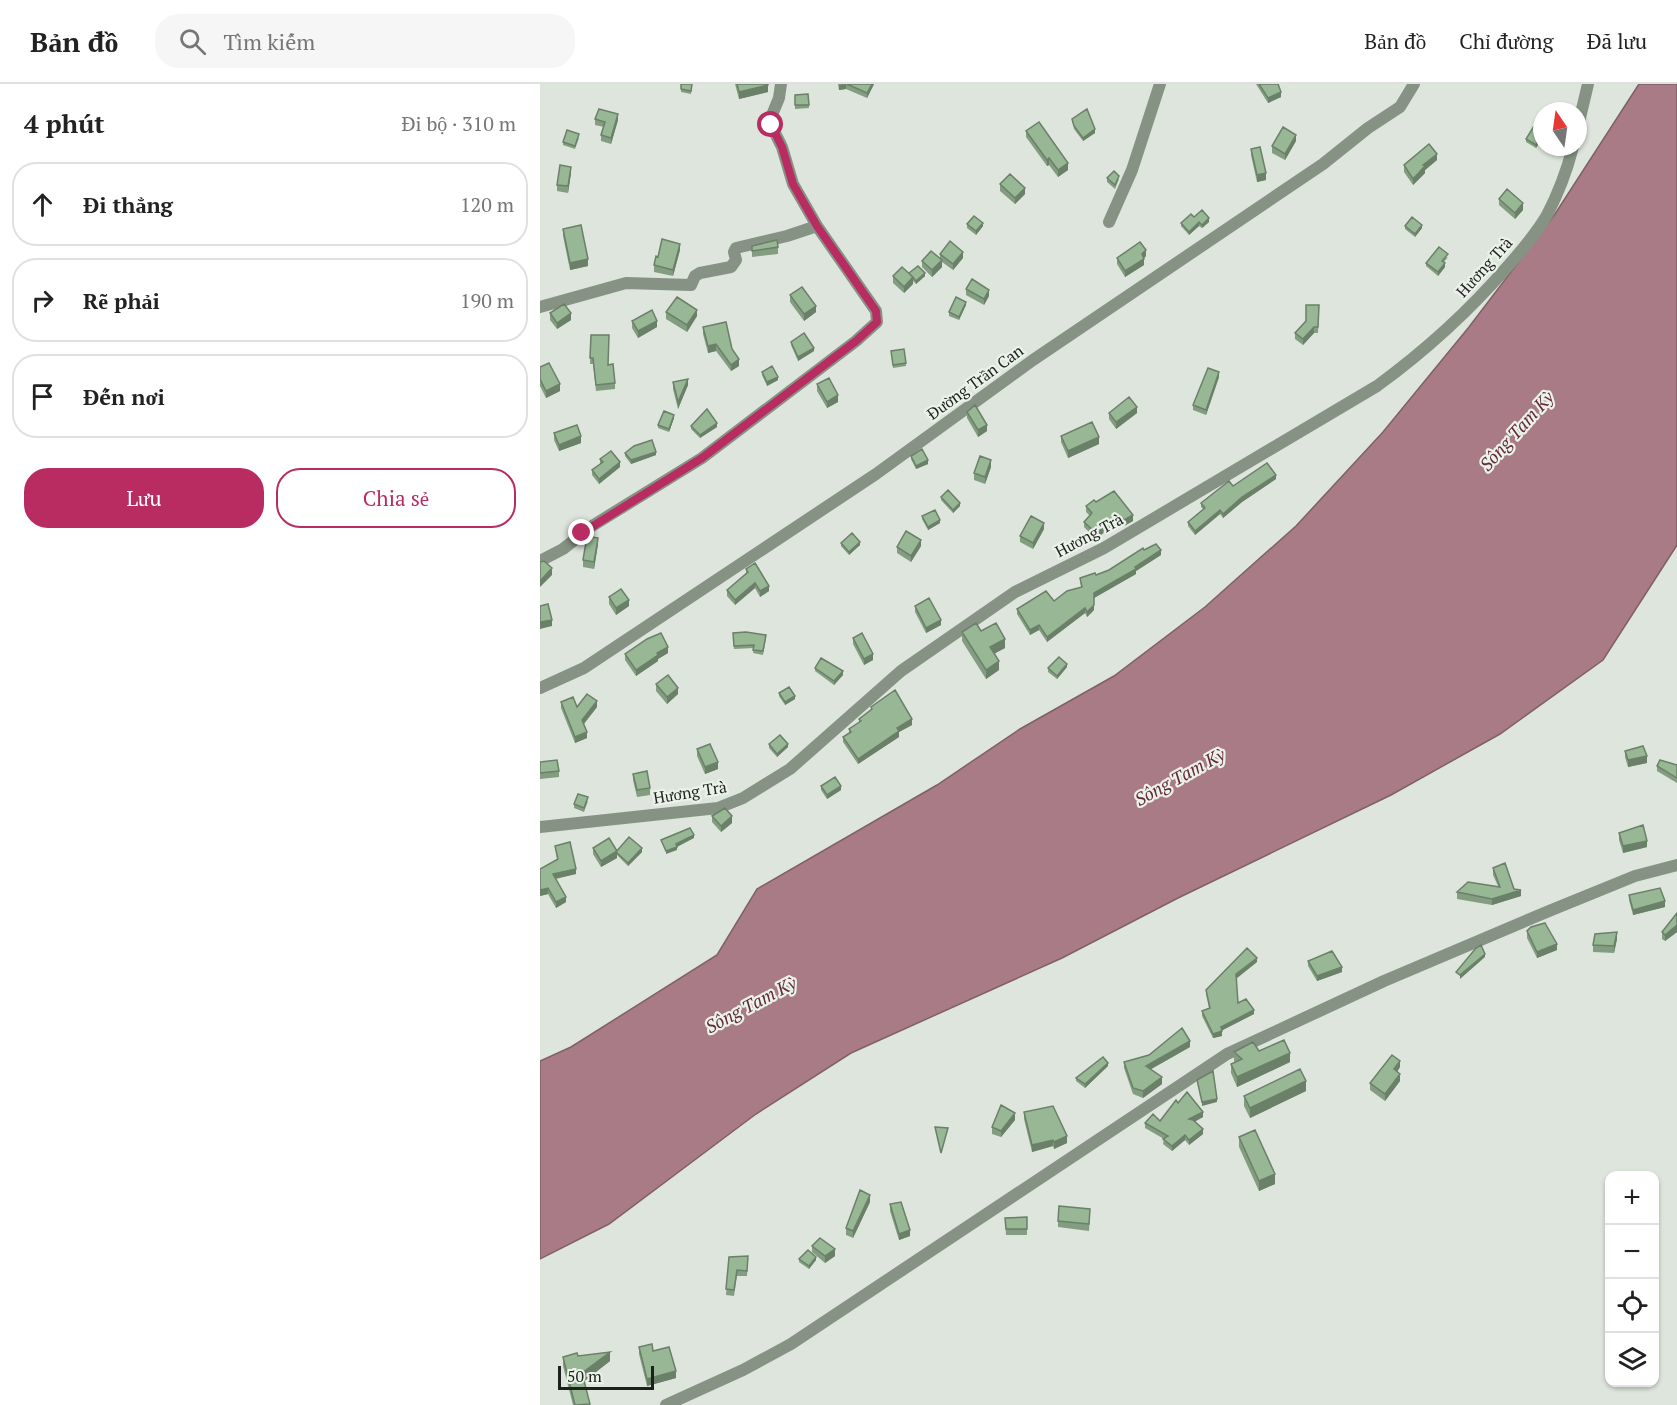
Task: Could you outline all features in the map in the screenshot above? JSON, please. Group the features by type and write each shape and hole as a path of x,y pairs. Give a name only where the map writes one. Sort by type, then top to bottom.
{"street":[{"path":"540,561 563,549 592,526 702,458 801,384 877,322 876,311 817,226 793,184 782,147 771,125 781,84"},
{"path":"1109,222 1132,170 1160,84"},
{"name":"Đường Trần Can","path":"540,688 584,668 876,474 1033,360 1323,164 1368,128 1400,107 1414,84"},
{"path":"1584,102 1588,84"},
{"name":"Hương Trà","path":"540,827 718,808 743,798 790,769 917,659 1015,592 1097,551 1377,386 1404,366 1462,316 1532,238 1547,215 1570,156"},
{"path":"540,307 626,283 691,285 695,276 700,273 731,267 736,260 734,252 736,248 817,226"},
{"path":"666,1405 743,1370 791,1344 1227,1054 1384,981 1505,930 1635,876 1677,865"}],"water":[{"name":"Sông Tam Kỳ","path":"1639,84 1677,84 1677,545 1603,660 1500,734 1391,795 1178,898 1062,958 851,1053 756,1114 609,1224 540,1259 540,1061 571,1047 717,955 757,889 937,785 1020,729 1114,676 1205,607 1296,526 1383,432 1469,327 1555,214"}],"building":[{"path":"681,84 692,84 691,91 681,89"},
{"path":"737,84 768,84 768,85 739,92"},
{"path":"847,84 872,84 867,93"},
{"path":"1259,84 1278,84 1281,92 1268,98"},
{"path":"808,94 809,105 795,105 795,95"},
{"path":"599,109 618,114 611,138 601,135 605,122 595,119"},
{"path":"1087,109 1095,129 1083,138 1072,119"},
{"path":"1039,122 1068,163 1058,170 1049,158 1047,160 1026,131"},
{"path":"1283,127 1296,135 1285,154 1272,146"},
{"path":"1533,128 1533,143 1526,139"},
{"path":"567,130 579,134 575,146 563,142"},
{"path":"1429,144 1437,154 1423,165 1425,166 1413,179 1404,165"},
{"path":"1260,147 1266,173 1257,175 1251,149"},
{"path":"560,165 571,167 568,186 557,185"},
{"path":"1114,171 1119,176 1115,185 1107,178"},
{"path":"1010,174 1025,188 1015,198 1000,184"},
{"path":"1507,189 1523,203 1515,213 1499,199"},
{"path":"1202,210 1209,218 1202,225 1199,222 1189,232 1181,223 1191,214 1194,217"},
{"path":"974,216 983,223 976,231 967,224"},
{"path":"1412,217 1422,225 1415,234 1405,226"},
{"path":"581,225 588,259 570,263 563,229"},
{"path":"662,239 680,244 673,270 654,265"},
{"path":"777,240 778,247 752,251 752,246"},
{"path":"950,241 963,252 953,264 940,254"},
{"path":"1140,242 1146,250 1142,254 1144,259 1125,271 1117,258"},
{"path":"1439,247 1448,254 1442,261 1445,263 1438,272 1426,263"},
{"path":"931,251 942,260 932,270 922,261"},
{"path":"918,266 925,273 916,281 909,273"},
{"path":"902,267 913,277 904,287 893,276"},
{"path":"972,279 989,290 984,299 966,289"},
{"path":"802,287 816,306 804,314 790,295"},
{"path":"677,297 697,310 687,325 666,312"},
{"path":"956,297 966,302 959,317 949,312"},
{"path":"564,304 571,313 557,323 550,313"},
{"path":"1306,305 1319,305 1318,327 1314,327 1303,339 1295,333 1306,321"},
{"path":"652,310 657,321 638,331 632,321"},
{"path":"726,322 732,349 739,359 731,365 716,344 708,346 703,327"},
{"path":"804,333 814,348 798,357 791,342"},
{"path":"591,335 609,335 608,365 613,364 615,383 596,385 593,358 590,358"},
{"path":"904,349 906,363 893,365 891,351"},
{"path":"549,363 560,384 546,391 540,379 540,367"},
{"path":"772,366 778,377 767,382 762,372"},
{"path":"1208,368 1219,372 1206,410 1193,405"},
{"path":"829,378 838,395 827,402 817,384"},
{"path":"688,379 678,402 673,382"},
{"path":"1129,397 1137,407 1116,422 1109,413"},
{"path":"975,405 987,425 978,430 967,412"},
{"path":"707,409 717,423 700,435 691,426"},
{"path":"664,411 674,415 669,429 658,425"},
{"path":"1092,422 1099,437 1068,451 1061,436"},
{"path":"577,425 581,436 559,445 554,433"},
{"path":"652,440 656,452 631,460 625,453 634,446"},
{"path":"922,449 928,460 916,466 911,456"},
{"path":"611,451 620,462 599,479 592,470 603,462 600,459"},
{"path":"980,456 991,460 985,477 974,473"},
{"path":"1267,463 1276,475 1242,497 1223,514 1220,510 1195,531 1188,522 1205,508 1201,503 1229,481 1233,486"},
{"path":"948,490 960,503 953,510 941,497"},
{"path":"1114,491 1133,515 1124,520 1121,516 1106,529 1103,527 1097,534 1084,522 1092,513 1086,506"},
{"path":"935,510 940,520 928,527 922,516"},
{"path":"1031,516 1044,523 1033,543 1020,536"},
{"path":"906,531 921,540 911,556 897,547"},
{"path":"852,533 860,542 849,552 841,543"},
{"path":"587,536 598,538 594,562 583,560"},
{"path":"1156,544 1161,550 1135,567 1136,569 1094,593 1094,605 1087,612 1085,608 1047,637 1039,625 1030,630 1017,609 1046,591 1054,601 1067,591 1082,587 1080,578 1109,570 1143,548 1144,550"},
{"path":"544,561 552,568 540,581 540,562"},
{"path":"755,563 769,586 760,591 755,583 735,600 727,590 748,572 746,569"},
{"path":"621,589 629,600 616,608 609,597"},
{"path":"929,598 941,620 926,628 915,606"},
{"path":"548,604 552,620 540,622 540,606"},
{"path":"976,623 981,631 996,623 1005,639 990,647 999,661 986,670 962,632"},
{"path":"661,633 668,647 636,670 625,654 647,639"},
{"path":"733,633 766,635 763,651 753,650 754,645 734,646"},
{"path":"862,633 873,654 864,659 853,638"},
{"path":"1059,657 1067,664 1057,676 1048,668"},
{"path":"821,658 843,671 834,681 815,668"},
{"path":"668,675 678,688 667,697 656,684"},
{"path":"789,687 795,696 785,702 779,693"},
{"path":"895,690 912,719 897,728 899,731 858,759 843,737 851,732 849,729 861,721 859,719 872,709 871,707"},
{"path":"587,694 597,701 582,720 587,732 575,737 561,702 573,697 577,707"},
{"path":"780,735 788,744 777,754 769,744"},
{"path":"710,744 718,762 705,767 697,749"},
{"path":"1643,746 1647,756 1628,760 1625,751"},
{"path":"557,760 559,771 540,773 540,762"},
{"path":"1660,760 1677,765 1677,778 1657,766"},
{"path":"647,771 650,788 637,790 633,774"},
{"path":"835,777 841,786 827,795 821,786"},
{"path":"578,794 588,797 584,808 574,804"},
{"path":"725,808 732,816 721,826 712,816"},
{"path":"1643,825 1647,841 1623,846 1619,833"},
{"path":"690,828 694,835 676,844 677,847 666,851 661,840"},
{"path":"629,837 642,848 628,863 616,852"},
{"path":"609,838 617,851 601,861 593,848"},
{"path":"570,842 576,869 553,874 566,897 556,902 548,888 540,890 540,869 558,859 555,846"},
{"path":"1505,863 1514,889 1521,890 1492,899 1457,892 1468,882 1500,887 1493,868"},
{"path":"1660,888 1665,901 1633,910 1629,895"},
{"path":"1677,913 1677,925 1665,935 1662,932"},
{"path":"1545,923 1557,944 1537,952 1527,931 1531,927"},
{"path":"1617,932 1614,946 1593,945 1595,934"},
{"path":"1481,945 1485,954 1460,975 1456,972 1476,948"},
{"path":"1247,948 1257,958 1236,974 1238,1003 1246,999 1254,1010 1221,1027 1222,1031 1213,1034 1202,1011 1210,1008 1206,990"},
{"path":"1332,951 1342,967 1317,976 1308,961"},
{"path":"1182,1028 1190,1041 1146,1066 1162,1077 1143,1091 1133,1088 1124,1062 1149,1055"},
{"path":"1284,1040 1290,1053 1237,1077 1231,1064 1242,1059 1234,1052 1253,1042 1259,1051"},
{"path":"1392,1055 1400,1061 1394,1069 1400,1074 1385,1094 1370,1083"},
{"path":"1103,1057 1108,1063 1085,1084 1076,1078"},
{"path":"1300,1069 1306,1081 1250,1108 1244,1096"},
{"path":"1213,1071 1217,1099 1202,1102 1197,1080"},
{"path":"1187,1092 1203,1112 1189,1119 1203,1129 1189,1140 1185,1135 1172,1146 1163,1139 1168,1136 1145,1123 1153,1114 1160,1121 1176,1100 1178,1103"},
{"path":"1001,1105 1015,1113 1001,1131 992,1127"},
{"path":"1053,1106 1067,1136 1054,1142 1053,1140 1032,1145 1024,1112"},
{"path":"935,1127 948,1128 941,1153"},
{"path":"1255,1130 1275,1174 1259,1181 1239,1137"},
{"path":"860,1190 870,1195 853,1231 846,1228"},
{"path":"901,1202 910,1230 899,1234 890,1204"},
{"path":"1059,1206 1090,1209 1089,1224 1058,1221"},
{"path":"1027,1217 1027,1229 1006,1229 1005,1218"},
{"path":"820,1238 835,1249 825,1256 812,1246"},
{"path":"808,1250 816,1257 809,1266 799,1259"},
{"path":"748,1256 747,1271 737,1270 734,1290 726,1289 729,1257"},
{"path":"652,1344 653,1351 669,1347 676,1371 647,1379 639,1347"},
{"path":"610,1352 582,1373 590,1404 575,1405 563,1357 577,1353 578,1356"}],"route":[{"path":"582,533 702,458 792,391 877,322 876,311 817,226 793,184 782,147 771,125"}]}
